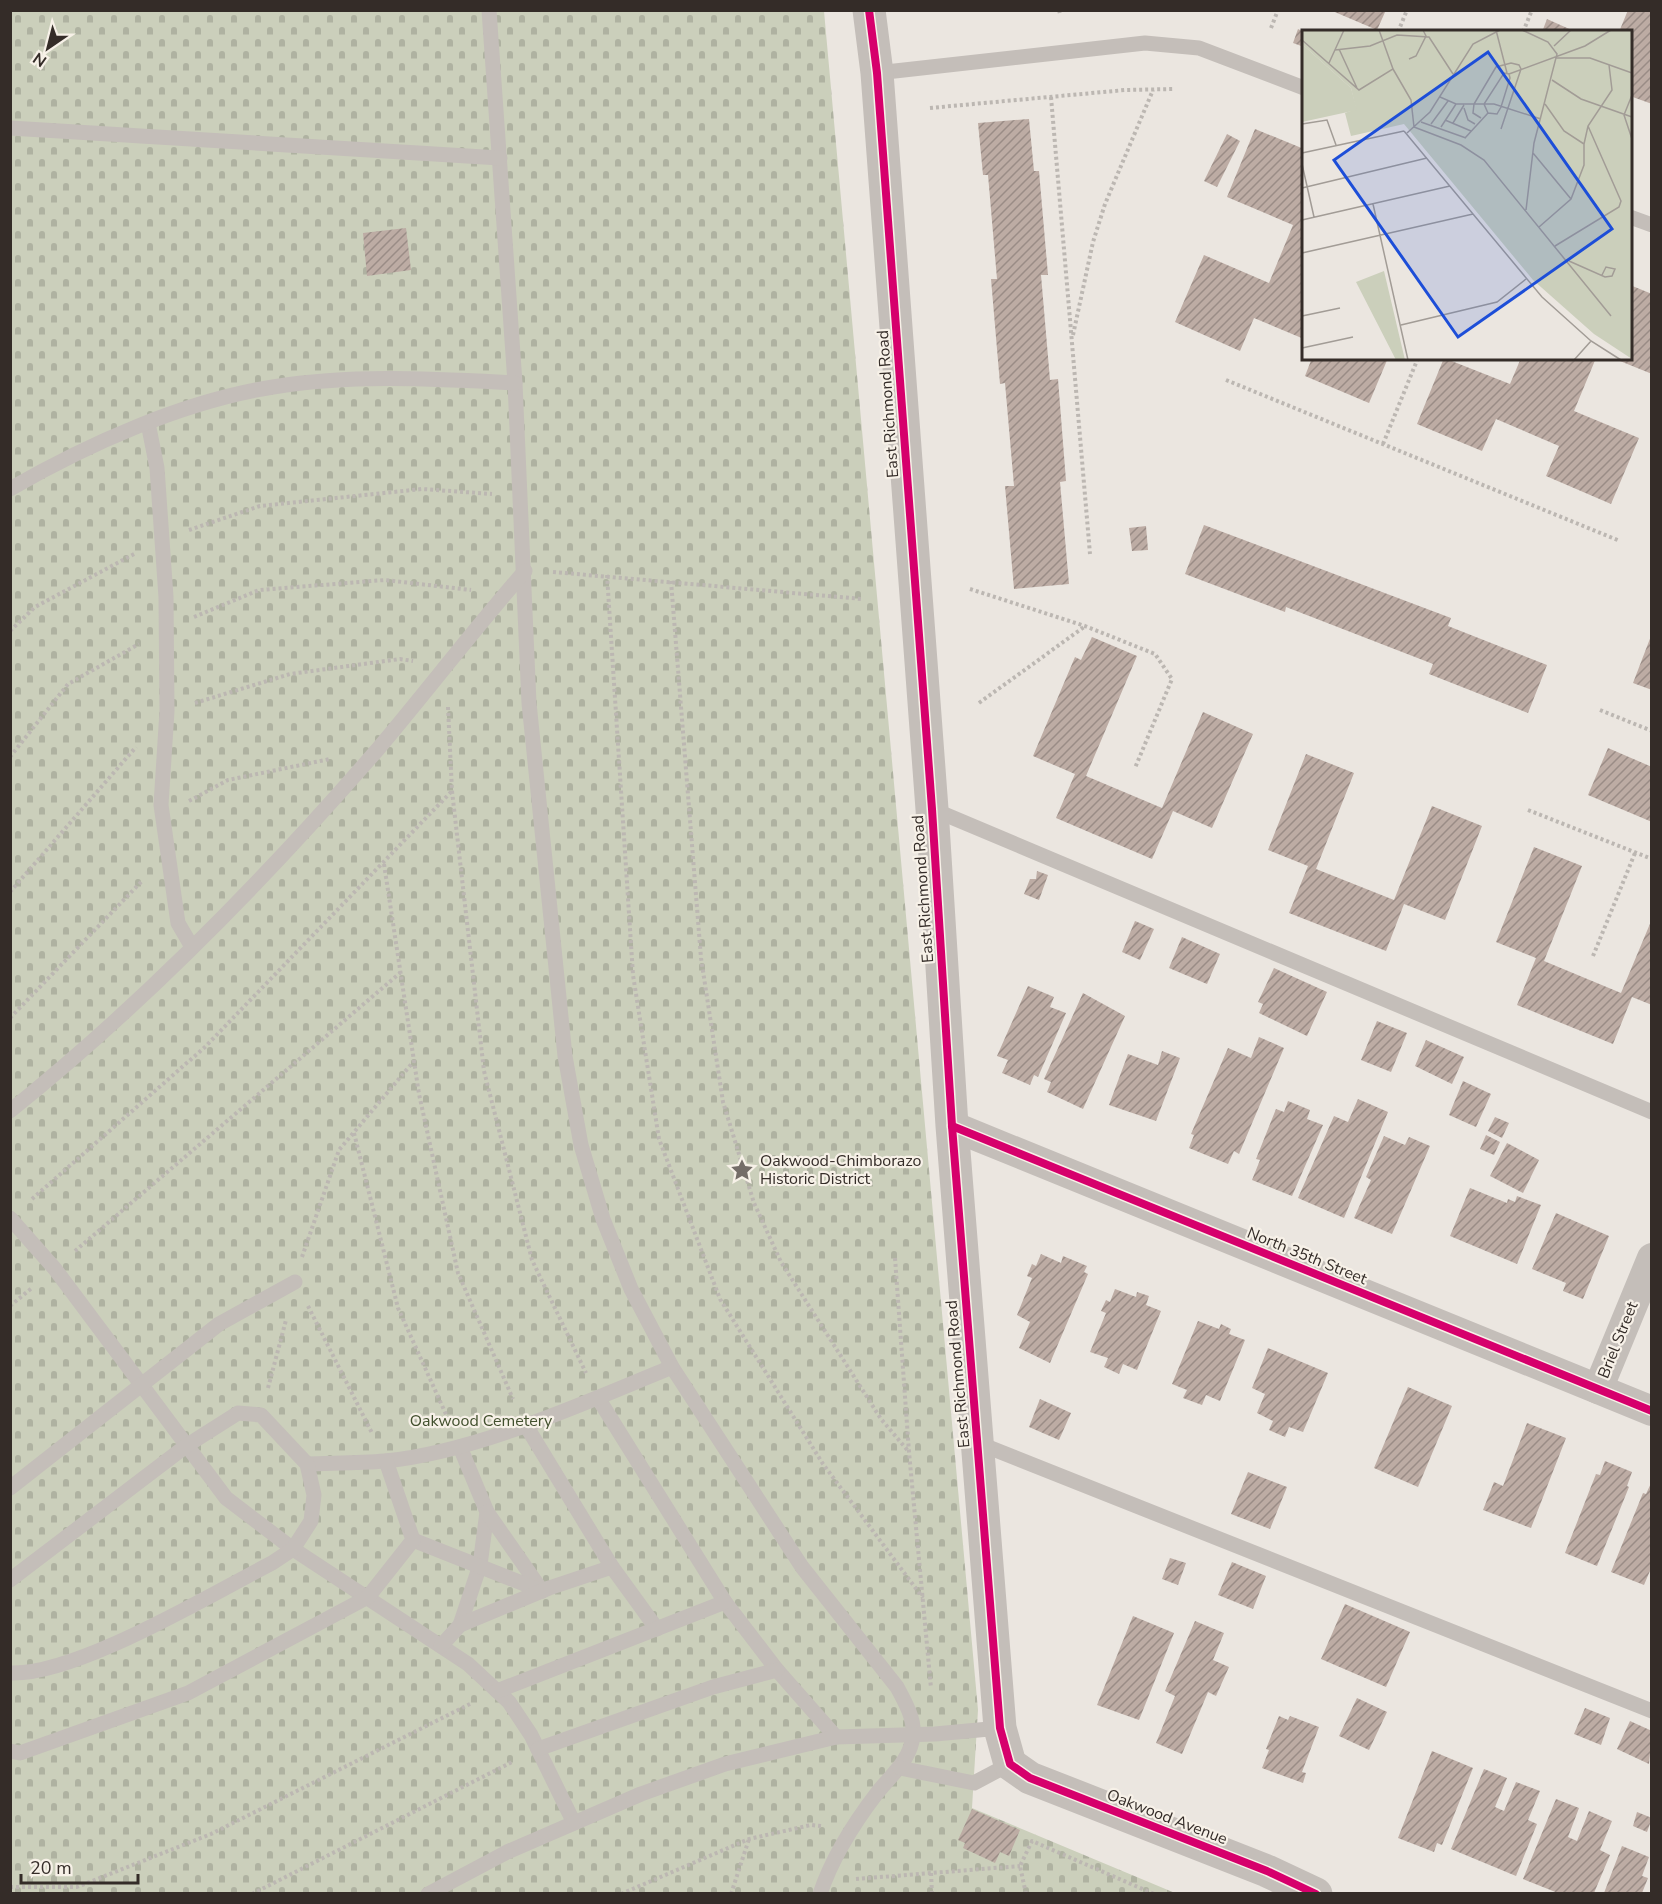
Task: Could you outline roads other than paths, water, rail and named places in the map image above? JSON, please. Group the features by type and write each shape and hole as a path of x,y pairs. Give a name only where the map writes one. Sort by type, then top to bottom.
{"street":[{"name":"East Richmond Road","path":"870,10 877,73 932,809 952,1126 1000,1728 1010,1764"},
{"name":"North 35th Street","path":"952,1126 1652,1411"},
{"name":"Briel Street","path":"1598,1389 1652,1258"},
{"name":"Oakwood Avenue","path":"1010,1764 1030,1778 1316,1893"}],"lane":[{"path":"489,10 515,383 530,714 565,1056 581,1145 607,1229 631,1289 672,1368 727,1456 802,1567 897,1687 906,1703 914,1734 900,1768 877,1792 830,1865 820,1893"},
{"path":"877,73 1145,43 1199,48 1302,87"},
{"path":"10,128 500,158"},
{"path":"1632,218 1652,225"},
{"path":"10,489 49,466 148,423 272,387 330,380 399,378 515,383"},
{"path":"148,423 157,468 166,628 167,711 162,816 178,923 192,947"},
{"path":"10,1111 127,1011 192,947 377,749 525,570"},
{"path":"932,809 1652,1112"},
{"path":"10,1218 55,1269 226,1498 293,1549 468,1664 510,1702 538,1749 574,1823"},
{"path":"10,1488 219,1324 295,1282"},
{"path":"308,1464 386,1461 460,1446 598,1398 672,1368"},
{"path":"598,1398 724,1602 777,1670 836,1737"},
{"path":"10,1580 186,1446 238,1413 261,1415 308,1464 314,1496 311,1521 293,1549 272,1563 123,1640 66,1662 22,1673 10,1673"},
{"path":"525,1424 612,1568 657,1629"},
{"path":"978,1443 1652,1711"},
{"path":"460,1446 487,1512 542,1591"},
{"path":"386,1461 413,1540"},
{"path":"441,1646 460,1624 480,1565 487,1512"},
{"path":"413,1540 542,1591"},
{"path":"10,1751 21,1753 188,1693 368,1597 413,1540"},
{"path":"460,1624 542,1591 612,1568"},
{"path":"497,1690 724,1602"},
{"path":"538,1749 713,1687 777,1670"},
{"path":"428,1893 507,1852 641,1794 725,1764 836,1737 878,1733 935,1734 1000,1728"},
{"path":"900,1768 974,1783 1010,1764"}],"place":[{"name":"Oakwood-Chimborazo Historic District","path":"742,1170"}],"park label":[{"name":"Oakwood Cemetery","path":"481,1421"}]}
